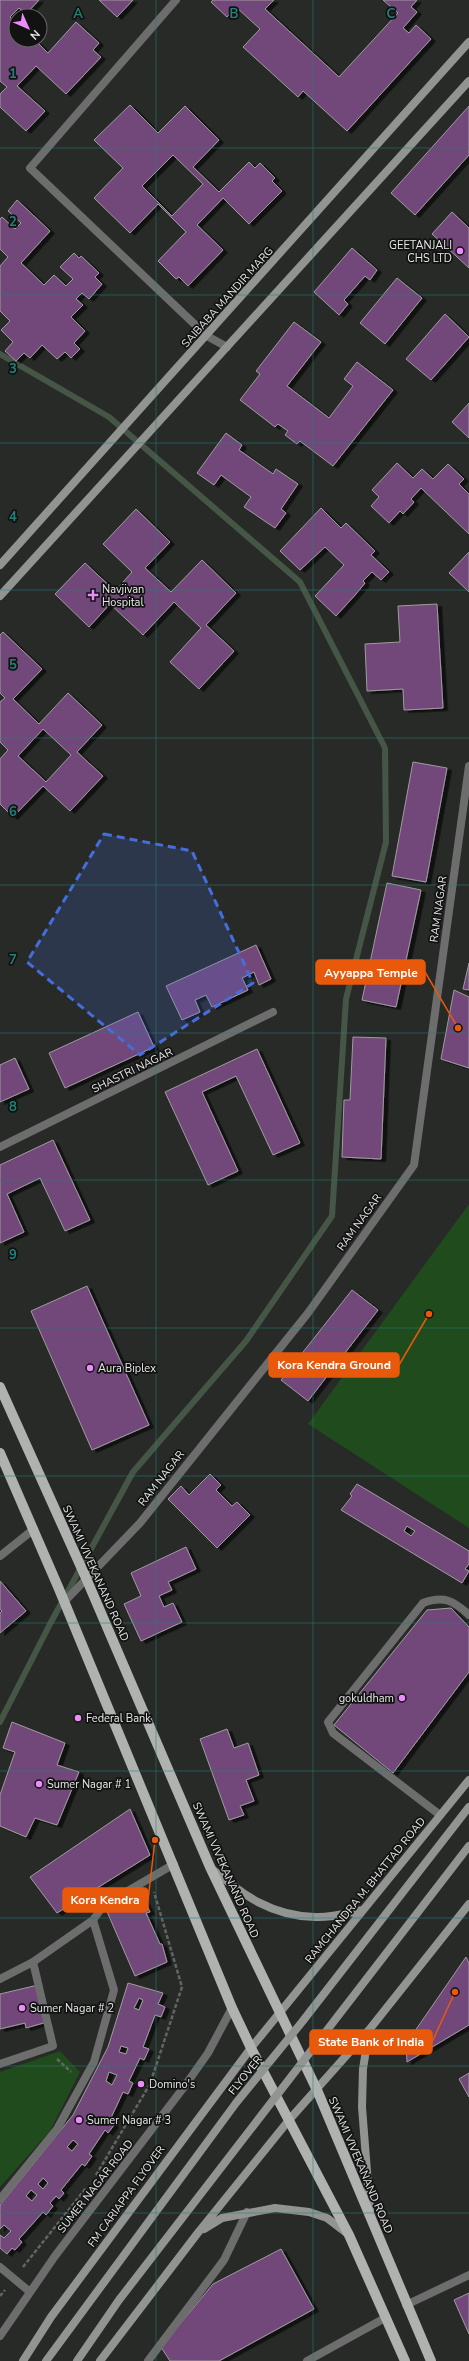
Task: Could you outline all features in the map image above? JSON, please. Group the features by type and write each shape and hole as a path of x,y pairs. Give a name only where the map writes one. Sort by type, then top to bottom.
{"main road":[{"name":"SAIBABA MANDIR MARG","path":"0,565 207,336 469,42"},
{"path":"0,596 469,81"},
{"name":"SWAMI VIVEKANAND ROAD","path":"0,1387 85,1577 210,1867 316,2090 431,2361"},
{"path":"0,1453 59,1589 174,1864 232,2008 251,2048 348,2234 404,2361"},
{"name":"RAMCHANDRA M. BHATTAD ROAD","path":"251,2048 469,1780"},
{"name":"FLYOVER","path":"46,2361 236,2103 302,2022 469,1808"},
{"path":"77,2361 129,2288 469,1846"},
{"path":"210,1867 244,1895 266,1907 289,1913 315,1917 363,1910"},
{"path":"100,2361 197,2234 289,2120 369,2030 469,1904"},
{"path":"369,2030 363,2069 362,2107 370,2218"},
{"name":"FM CARIAPPA FLYOVER","path":"23,2361 51,2317 161,2167 251,2048"},
{"path":"197,2234 222,2218 275,2208 309,2212 327,2218 348,2234"}],"street":[{"path":"176,0 30,168 207,336 227,347"},
{"name":"RAM NAGAR","path":"64,1602 85,1577 140,1523 308,1313 414,1165 469,766"},
{"name":"SHASTRI NAGAR","path":"0,1147 274,1012"},
{"path":"0,1556 34,1530"},
{"path":"440,1815 332,1733 328,1722 423,1603 436,1599 455,1602 469,1615"},
{"path":"0,1979 33,1962 93,1920 104,1905 174,1864"},
{"path":"0,2199 57,2129 94,2062 114,1990 93,1920"},
{"path":"0,2064 53,2046 33,1962"},
{"name":"SUMER NAGAR ROAD","path":"0,2336 55,2256 184,2087 208,2053 232,2008"},
{"path":"148,2361 224,2260 248,2212"},
{"path":"0,2267 30,2292"},
{"path":"406,2305 469,2275"},
{"path":"308,2361 385,2318"}],"path":[{"path":"91,2181 150,2084 182,1987 149,1878"},
{"path":"50,2061 57,2059 71,2073 68,2080"},
{"path":"0,2296 86,2187"}],"highlighted area":[{"path":"104,834 192,851 253,983 140,1055 27,962"}],"green space":[{"path":"469,1204 469,1528 308,1424"},
{"path":"60,2051 80,2072 50,2131 0,2187 0,2072"}],"building":[{"path":"0,0 39,0 32,8 8,8 8,48 43,48 48,53 76,22 99,43 93,50 101,57 66,94 36,66 17,86 45,111 26,131 0,107 0,94 7,87 0,81"},
{"path":"99,0 133,0 117,17"},
{"path":"213,0 274,0 265,9 339,77 398,13 383,0 417,0 411,7 417,12 403,28 409,33 416,25 431,39 347,131 303,91 298,97 243,47 260,29 236,7 227,17 211,2"},
{"path":"130,105 158,133 185,106 219,140 193,167 219,192 249,162 255,168 260,163 275,178 272,181 282,191 249,224 223,198 197,225 223,250 188,286 179,277 176,279 158,261 186,232 158,204 130,233 94,198 123,168 94,140","holes":["173,155 203,184 172,216 142,186"]},
{"path":"469,106 469,155 415,215 391,193"},
{"path":"17,200 50,231 21,263 44,285 54,275 66,286 73,279 60,267 74,253 79,258 81,256 99,273 95,277 102,284 89,299 82,293 76,299 83,305 71,317 85,331 74,343 80,349 71,358 65,352 57,359 42,345 30,358 24,353 16,361 5,351 13,342 1,330 10,321 0,311 0,266 8,257 0,249 0,219 2,217 15,229 21,223 8,211"},
{"name":"GEETANJALI CHS LTD","path":"452,212 469,228 469,268 432,234"},
{"path":"352,248 377,270 370,280 365,276 344,300 348,304 339,315 314,292"},
{"path":"397,278 422,298 385,344 360,323"},
{"path":"445,314 469,337 431,380 406,359"},
{"path":"294,322 321,342 287,386 329,418 353,386 344,379 357,362 393,390 333,466 300,441 297,444 285,435 288,431 278,424 275,427 240,400 260,374 256,371"},
{"path":"469,403 469,438 452,422"},
{"path":"226,433 242,445 239,450 273,474 276,469 298,484 281,509 286,513 275,528 244,507 251,497 221,475 214,485 197,473"},
{"path":"397,463 413,478 422,469 433,479 448,464 464,479 459,484 469,494 469,534 421,488 411,499 414,502 403,514 400,511 389,523 371,506 379,497 372,490"},
{"path":"321,508 341,528 346,523 375,551 371,555 389,572 381,580 372,572 363,581 365,583 356,594 336,616 315,596 344,565 325,547 300,570 280,551"},
{"path":"136,509 170,542 145,568 171,592 202,560 236,593 206,625 234,651 199,689 170,662 201,628 174,602 143,635 110,604 89,627 55,594 85,563 115,591 132,572 103,544"},
{"path":"469,552 469,592 449,573"},
{"path":"437,604 443,708 404,710 403,689 367,691 365,644 400,642 398,606"},
{"path":"3,632 42,669 13,699 39,724 68,693 102,725 77,752 103,776 70,811 43,786 13,817 0,804 0,759 8,750 0,742 0,702 5,698 0,693 0,635","holes":["43,729 71,755 46,782 18,756"]},
{"path":"413,762 447,768 426,882 392,876"},
{"path":"387,883 421,890 396,1007 362,1000"},
{"path":"256,945 271,979 259,985 254,972 242,978 248,990 212,1007 206,995 195,1000 200,1012 182,1020 166,986"},
{"path":"469,963 469,990 463,989"},
{"path":"454,990 469,997 469,1068 441,1059"},
{"path":"138,1012 154,1047 65,1088 49,1053"},
{"path":"353,1037 386,1038 381,1159 342,1157 344,1100 350,1100"},
{"path":"257,1049 300,1143 273,1155 236,1076 202,1092 238,1171 208,1185 165,1092"},
{"path":"15,1058 29,1089 0,1102 0,1065"},
{"path":"53,1140 90,1220 65,1231 40,1178 7,1194 24,1232 0,1243 0,1165"},
{"name":"Aura Biplex","path":"87,1286 149,1425 92,1450 31,1311"},
{"path":"352,1290 378,1310 308,1401 281,1380"},
{"path":"210,1474 221,1485 216,1490 232,1506 237,1502 250,1515 217,1548 168,1499 181,1486 189,1495"},
{"path":"357,1484 469,1551 469,1564 465,1569 469,1571 462,1583 341,1510 352,1496 350,1494","holes":["407,1526 415,1531 411,1536 404,1531"]},
{"path":"186,1547 196,1569 168,1582 172,1590 159,1596 164,1607 173,1603 182,1622 141,1641 124,1604 141,1596 131,1573"},
{"path":"0,1581 26,1611 0,1633 0,1613 2,1611 0,1609"},
{"name":"gokuldham","path":"451,1608 469,1627 469,1672 393,1773 334,1725 427,1610"},
{"name":"Sumer Nagar # 1","path":"12,1722 65,1743 57,1765 79,1772 57,1825 35,1818 26,1837 0,1826 0,1795 15,1752 3,1748"},
{"path":"227,1729 234,1748 248,1743 259,1775 246,1780 254,1801 240,1806 244,1815 229,1820 200,1739"},
{"path":"130,1809 150,1855 57,1913 30,1877"},
{"path":"138,1893 142,1904 145,1902 150,1912 146,1913 160,1944 162,1944 167,1962 135,1976 105,1907"},
{"path":"466,1957 469,1963 469,2025 407,2062 406,2044"},
{"name":"Sumer Nagar # 3","path":"128,1983 163,1993 158,2004 165,2007 161,2017 155,2015 143,2047 149,2049 144,2060 140,2058 129,2081 133,2083 128,2094 123,2092 109,2122 114,2125 108,2133 105,2130 89,2154 92,2156 85,2166 82,2164 61,2190 64,2193 59,2199 56,2196 50,2203 53,2206 46,2215 43,2212 19,2239 22,2242 15,2250 12,2248 7,2254 0,2248 0,2235 4,2238 11,2231 4,2225 0,2229 0,2205 73,2115 108,2047","holes":["139,1998 143,2000 139,2010 134,2008","121,2046 128,2048 126,2054 119,2052","109,2072 117,2075 112,2085 106,2081","90,2115 95,2118 91,2124 86,2121","73,2140 78,2144 72,2151 67,2147","43,2178 48,2183 43,2189 38,2184","31,2190 37,2195 32,2201 26,2196"]},
{"name":"Sumer Nagar # 2","path":"38,1985 47,2022 26,2028 25,2023 0,2029 0,1994"},
{"path":"469,2073 469,2097 459,2079"},
{"path":"281,2249 314,2309 219,2361 170,2361 161,2347 213,2284"},
{"path":"469,2293 469,2334 454,2300"}],"waterway":[{"path":"0,354 109,417 300,582 385,748 386,842 346,999 332,1216 246,1341 133,1472 50,1624 0,1722"}],"place":[{"name":"GEETANJALI CHS LTD","path":"460,251"},
{"name":"Navjivan Hospital","path":"93,595"},
{"name":"Ayyappa Temple","path":"458,1028"},
{"name":"Kora Kendra Ground","path":"429,1314"},
{"name":"Aura Biplex","path":"90,1368"},
{"name":"gokuldham","path":"402,1698"},
{"name":"Federal Bank","path":"78,1718"},
{"name":"Sumer Nagar # 1","path":"39,1784"},
{"name":"Kora Kendra","path":"155,1840"},
{"name":"State Bank of India","path":"455,1992"},
{"name":"Sumer Nagar # 2","path":"22,2008"},
{"name":"Domino's","path":"141,2084"},
{"name":"Sumer Nagar # 3","path":"79,2120"}]}
